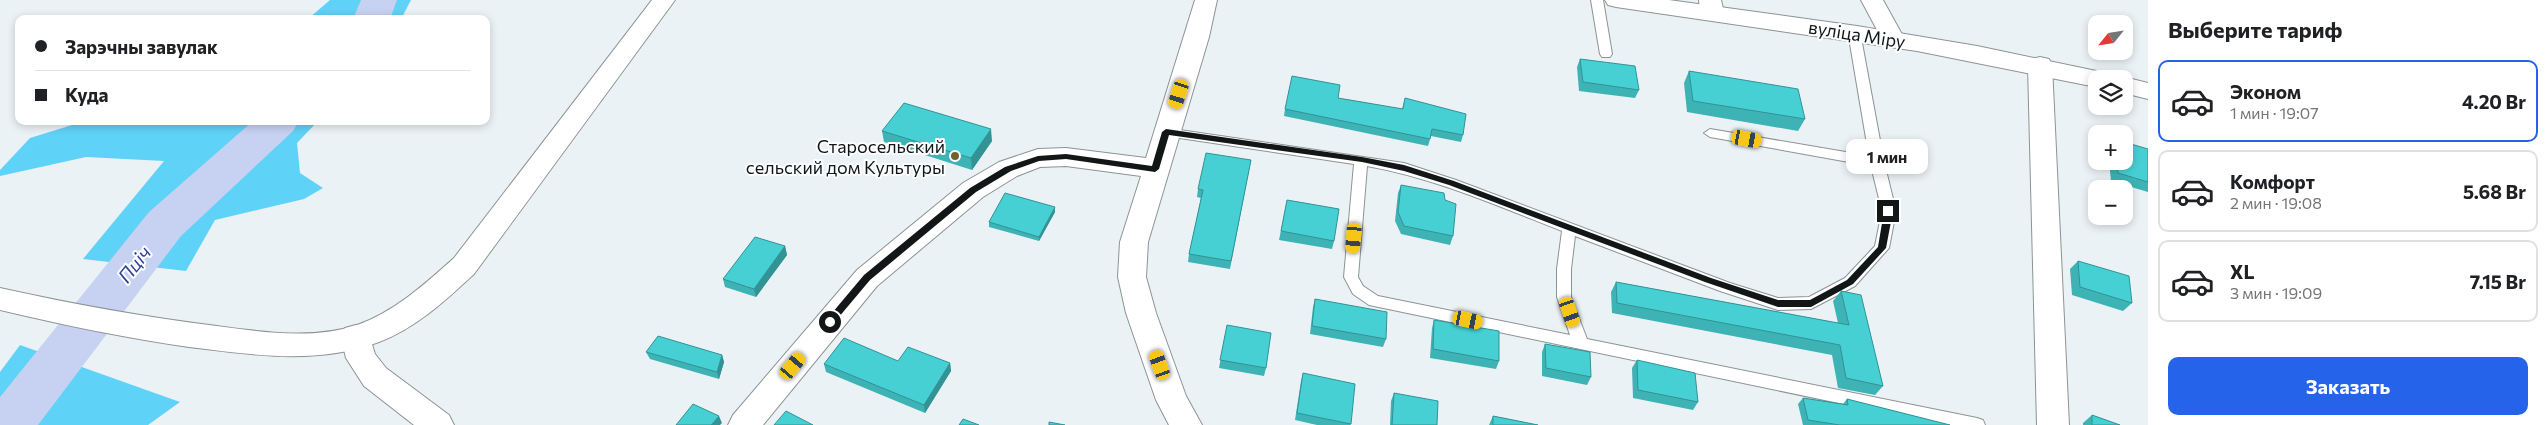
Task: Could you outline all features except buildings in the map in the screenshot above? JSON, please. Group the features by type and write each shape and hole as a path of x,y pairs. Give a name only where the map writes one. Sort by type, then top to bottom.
{"street":[{"path":"0,298 39,308 140,328 283,346 317,345 356,337 389,324 429,298 464,266 664,0"},
{"path":"1186,425 1172,400 1141,313 1132,277 1134,242 1166,132 1197,37 1206,0"},
{"name":"вуліца Міру","path":"1616,0 1711,6 2040,65 2088,77"},
{"path":"1872,0 1892,38"},
{"path":"2040,65 2053,425"},
{"path":"2133,87 2148,91"},
{"path":"744,425 867,278 973,190 1008,169 1038,158 1066,157 1155,169"},
{"path":"356,337 362,358 375,377 438,425"}],"lane":[{"path":"1597,0 1606,54"},
{"path":"1166,132 1362,160 1404,168 1452,183 1778,304 1811,303 1850,282 1882,248 1888,211 1877,162 1854,32"},
{"path":"1710,133 1877,162"},
{"path":"1362,160 1351,276 1358,290 1374,301 1977,425"},
{"path":"1569,228 1564,268 1564,297 1581,344"}],"shaded area":[{"path":"330,0 411,0 403,15 313,15"},
{"path":"72,125 314,125 297,143 300,173 323,188 304,199 215,220 186,271 83,259 164,161 86,157 0,176 0,170 30,138"},
{"path":"20,345 180,402 148,425 0,425 0,372"}],"waterway":[{"name":"Пціч","path":"373,15 379,0"},
{"name":"Пціч","path":"8,425 165,224 275,125"}],"place":[{"name":"Старосельский сельский дом Культуры","path":"955,156"}],"route":[{"path":"830,322 867,278 973,190 1008,169 1038,158 1066,157 1155,169 1166,132 1362,160 1404,168 1452,183 1708,280 1778,304 1811,303 1850,282 1882,248 1888,211"}]}
